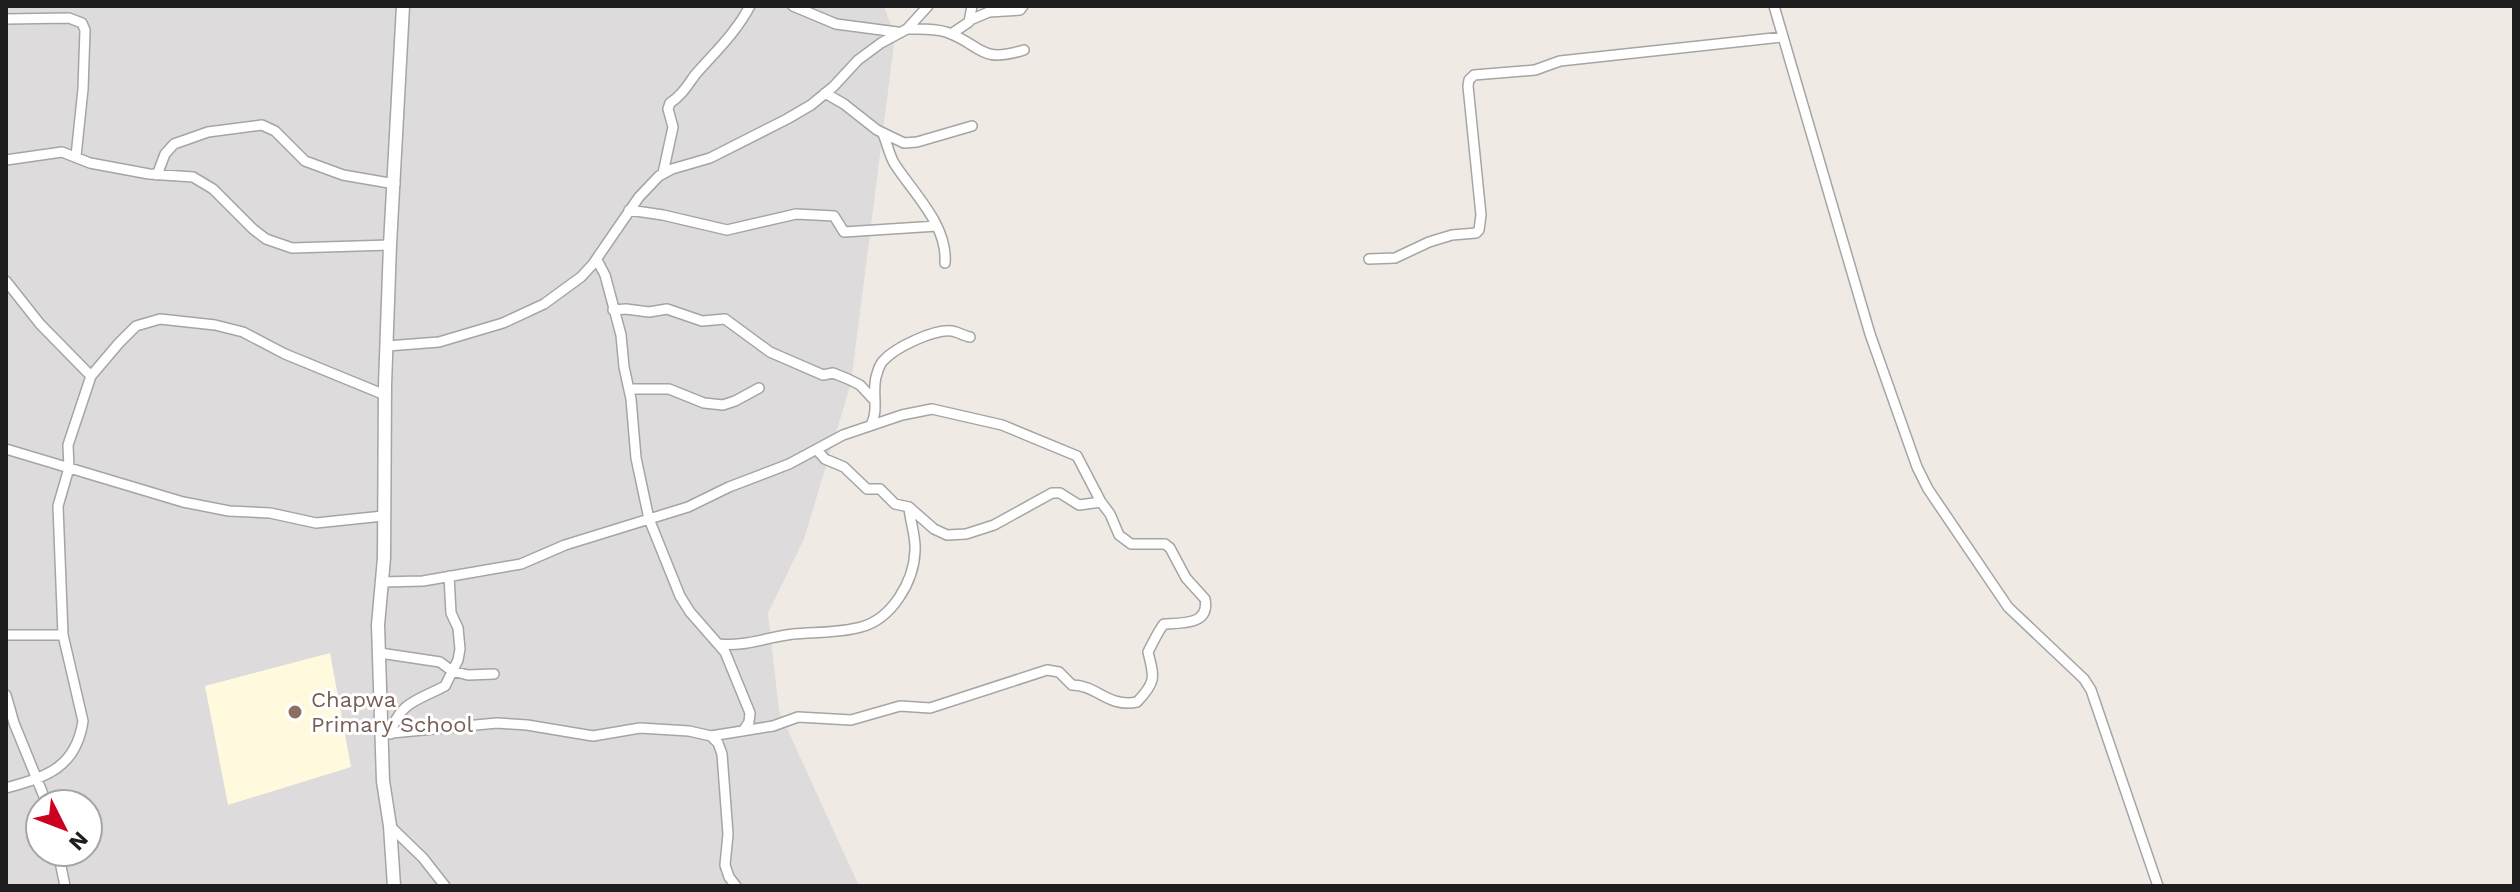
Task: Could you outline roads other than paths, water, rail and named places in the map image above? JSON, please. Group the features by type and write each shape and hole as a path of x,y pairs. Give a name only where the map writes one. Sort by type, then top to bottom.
{"street":[{"path":"394,886 383,781 386,734 380,653 390,245 403,6"},
{"path":"663,173 673,127 668,109 670,103 682,95 694,77 726,44 750,6"},
{"path":"793,6 836,24 903,31 932,29 951,34 978,52 990,55 1007,56 1024,50"},
{"path":"387,346 439,342 503,323 555,296 581,277 597,260 629,210 663,173 710,158 787,119 825,93 858,60 903,31 928,6"},
{"path":"970,20 972,6"},
{"path":"951,34 970,20 989,12 1020,10 1023,6"},
{"path":"1774,6 1870,334 1917,467 1928,489 2008,607 2084,679 2091,690 2158,886"},
{"path":"6,19 69,18 82,23 85,30 83,89 76,156"},
{"path":"1369,259 1395,258 1429,242 1479,230 1481,215 1468,86 1474,75 1535,70 1560,61 1783,37"},
{"path":"825,93 883,134 910,144 972,126"},
{"path":"157,175 165,154 174,144 208,132 262,125 275,131 305,161 343,175 395,184"},
{"path":"883,134 895,165 937,226 944,244 945,263"},
{"path":"6,160 62,152 90,163 157,175 193,177 204,182 253,229 280,245 292,248 390,245"},
{"path":"629,210 727,230 787,215 805,214 834,216 844,232 937,226"},
{"path":"597,260 605,275 621,335 636,458 649,519 680,596 729,659 749,708 749,722 743,731"},
{"path":"6,281 40,324 91,376"},
{"path":"613,310 649,312 667,309 702,321 725,319 770,352 823,375 833,373 848,379 860,385 874,400"},
{"path":"6,788 47,776 61,764 81,735 83,721 63,635 57,519 69,468 68,445 91,376 136,326 170,318 243,332 285,354 385,395"},
{"path":"871,425 876,412 874,400 881,363 902,347 949,331 970,337"},
{"path":"630,389 669,389 704,403 723,405 759,388"},
{"path":"381,582 423,581 521,564 565,545 688,507 817,450 843,435 932,409 1002,425 1077,456 1119,535 1131,544 1165,544 1170,548 1186,578 1205,599 1206,605 1197,620 1184,625 1164,624 1160,628 1148,652 1154,672 1152,682 1137,702 1107,700 1079,685 1072,685 1059,672 1047,670 930,708 900,706 851,720 798,717 773,726 711,736 689,731 640,728 593,736 497,723 386,734"},
{"path":"6,449 183,502 229,511 270,513 316,523 383,516"},
{"path":"817,450 825,459 844,467 867,489 880,489 895,504 909,507 934,529 947,535 966,534 994,525 1052,493 1060,493 1075,504 1101,502"},
{"path":"719,644 731,645 782,635 862,627 881,616 903,593 912,568 915,543 909,507"},
{"path":"386,734 402,709 445,686 452,671 460,649 458,628 451,613 449,576"},
{"path":"6,635 63,635"},
{"path":"380,653 440,662 452,671 468,675 494,674"},
{"path":"6,695 40,788"},
{"path":"711,736 722,754 728,834 725,865 736,886"},
{"path":"390,826 423,858 445,886"}],"place":[{"name":"Chapwa Primary School","path":"295,712"}]}
